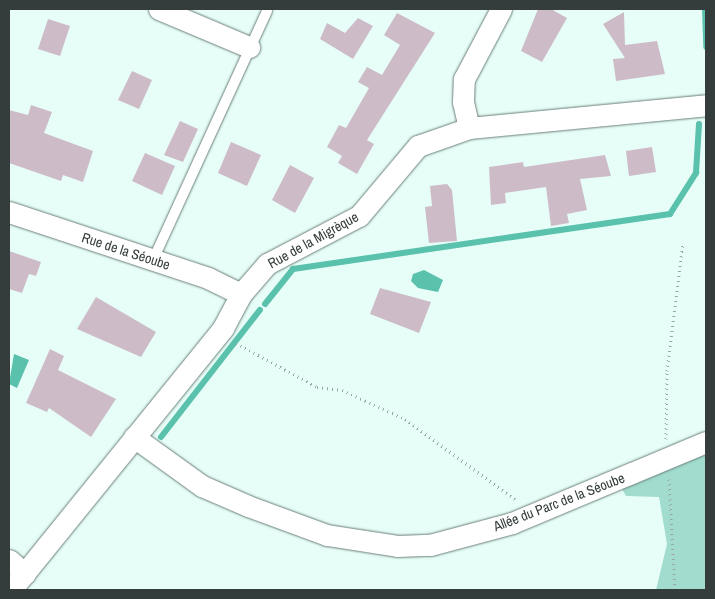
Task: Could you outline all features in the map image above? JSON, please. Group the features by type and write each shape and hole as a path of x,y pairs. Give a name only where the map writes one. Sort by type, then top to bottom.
{"street":[{"path":"159,9 250,47"},
{"path":"469,128 463,102 464,79 501,9"},
{"name":"Rue de la Migrèque","path":"11,590 218,333 241,294 267,264 359,216 418,146 469,128 706,105"},
{"name":"Rue de la Séoube","path":"9,212 153,260 241,294"},
{"name":"Allée du Parc de la Séoube","path":"134,437 202,486 248,506 327,535 397,546 430,545 512,523 669,450 706,442"},
{"path":"9,560 25,574"}],"lane":[{"path":"153,260 266,11"}],"path":[{"path":"676,590 669,450 665,443 668,371 682,243"},
{"path":"218,333 317,387 342,390 405,419 516,500 525,498"}],"shaded area":[{"path":"424,270 443,280 438,292 418,288 411,281 413,274"},
{"path":"14,354 29,360 17,388 9,384"},
{"path":"706,454 706,590 656,590 667,544 659,497 626,496 622,489"}],"building":[{"path":"538,9 551,9 567,18 542,62 521,51"},
{"path":"624,12 625,45 657,41 665,74 616,81 613,59 625,58 603,24"},
{"path":"397,13 435,33 367,140 374,144 357,174 338,163 342,156 327,147 339,125 346,128 369,88 358,82 367,67 382,75 400,45 384,35"},
{"path":"358,18 373,26 353,59 320,39 327,23 345,33"},
{"path":"48,19 70,26 60,56 38,49"},
{"path":"132,71 152,80 139,109 118,100"},
{"path":"31,105 52,112 44,133 93,151 83,182 63,175 61,181 9,163 9,110 28,115"},
{"path":"180,121 198,129 183,162 164,155"},
{"path":"231,142 261,155 247,186 218,173"},
{"path":"652,147 656,172 629,176 626,151"},
{"path":"145,153 175,166 162,195 132,181"},
{"path":"605,155 611,176 580,179 587,210 567,214 569,223 551,226 546,187 505,193 506,203 491,205 489,167 523,162 524,167"},
{"path":"290,165 314,178 295,213 272,200"},
{"path":"447,184 452,190 457,241 429,243 425,207 432,206 430,186"},
{"path":"9,251 41,262 36,276 29,274 22,293 9,289"},
{"path":"380,288 431,302 419,333 370,314"},
{"path":"96,297 156,332 141,357 77,329"},
{"path":"50,349 64,356 58,370 116,399 91,437 49,408 47,412 26,403"}],"waterway":[{"path":"705,9 706,47"},
{"path":"265,304 293,269 670,214 696,173 699,124"},
{"path":"161,437 260,310"}]}
